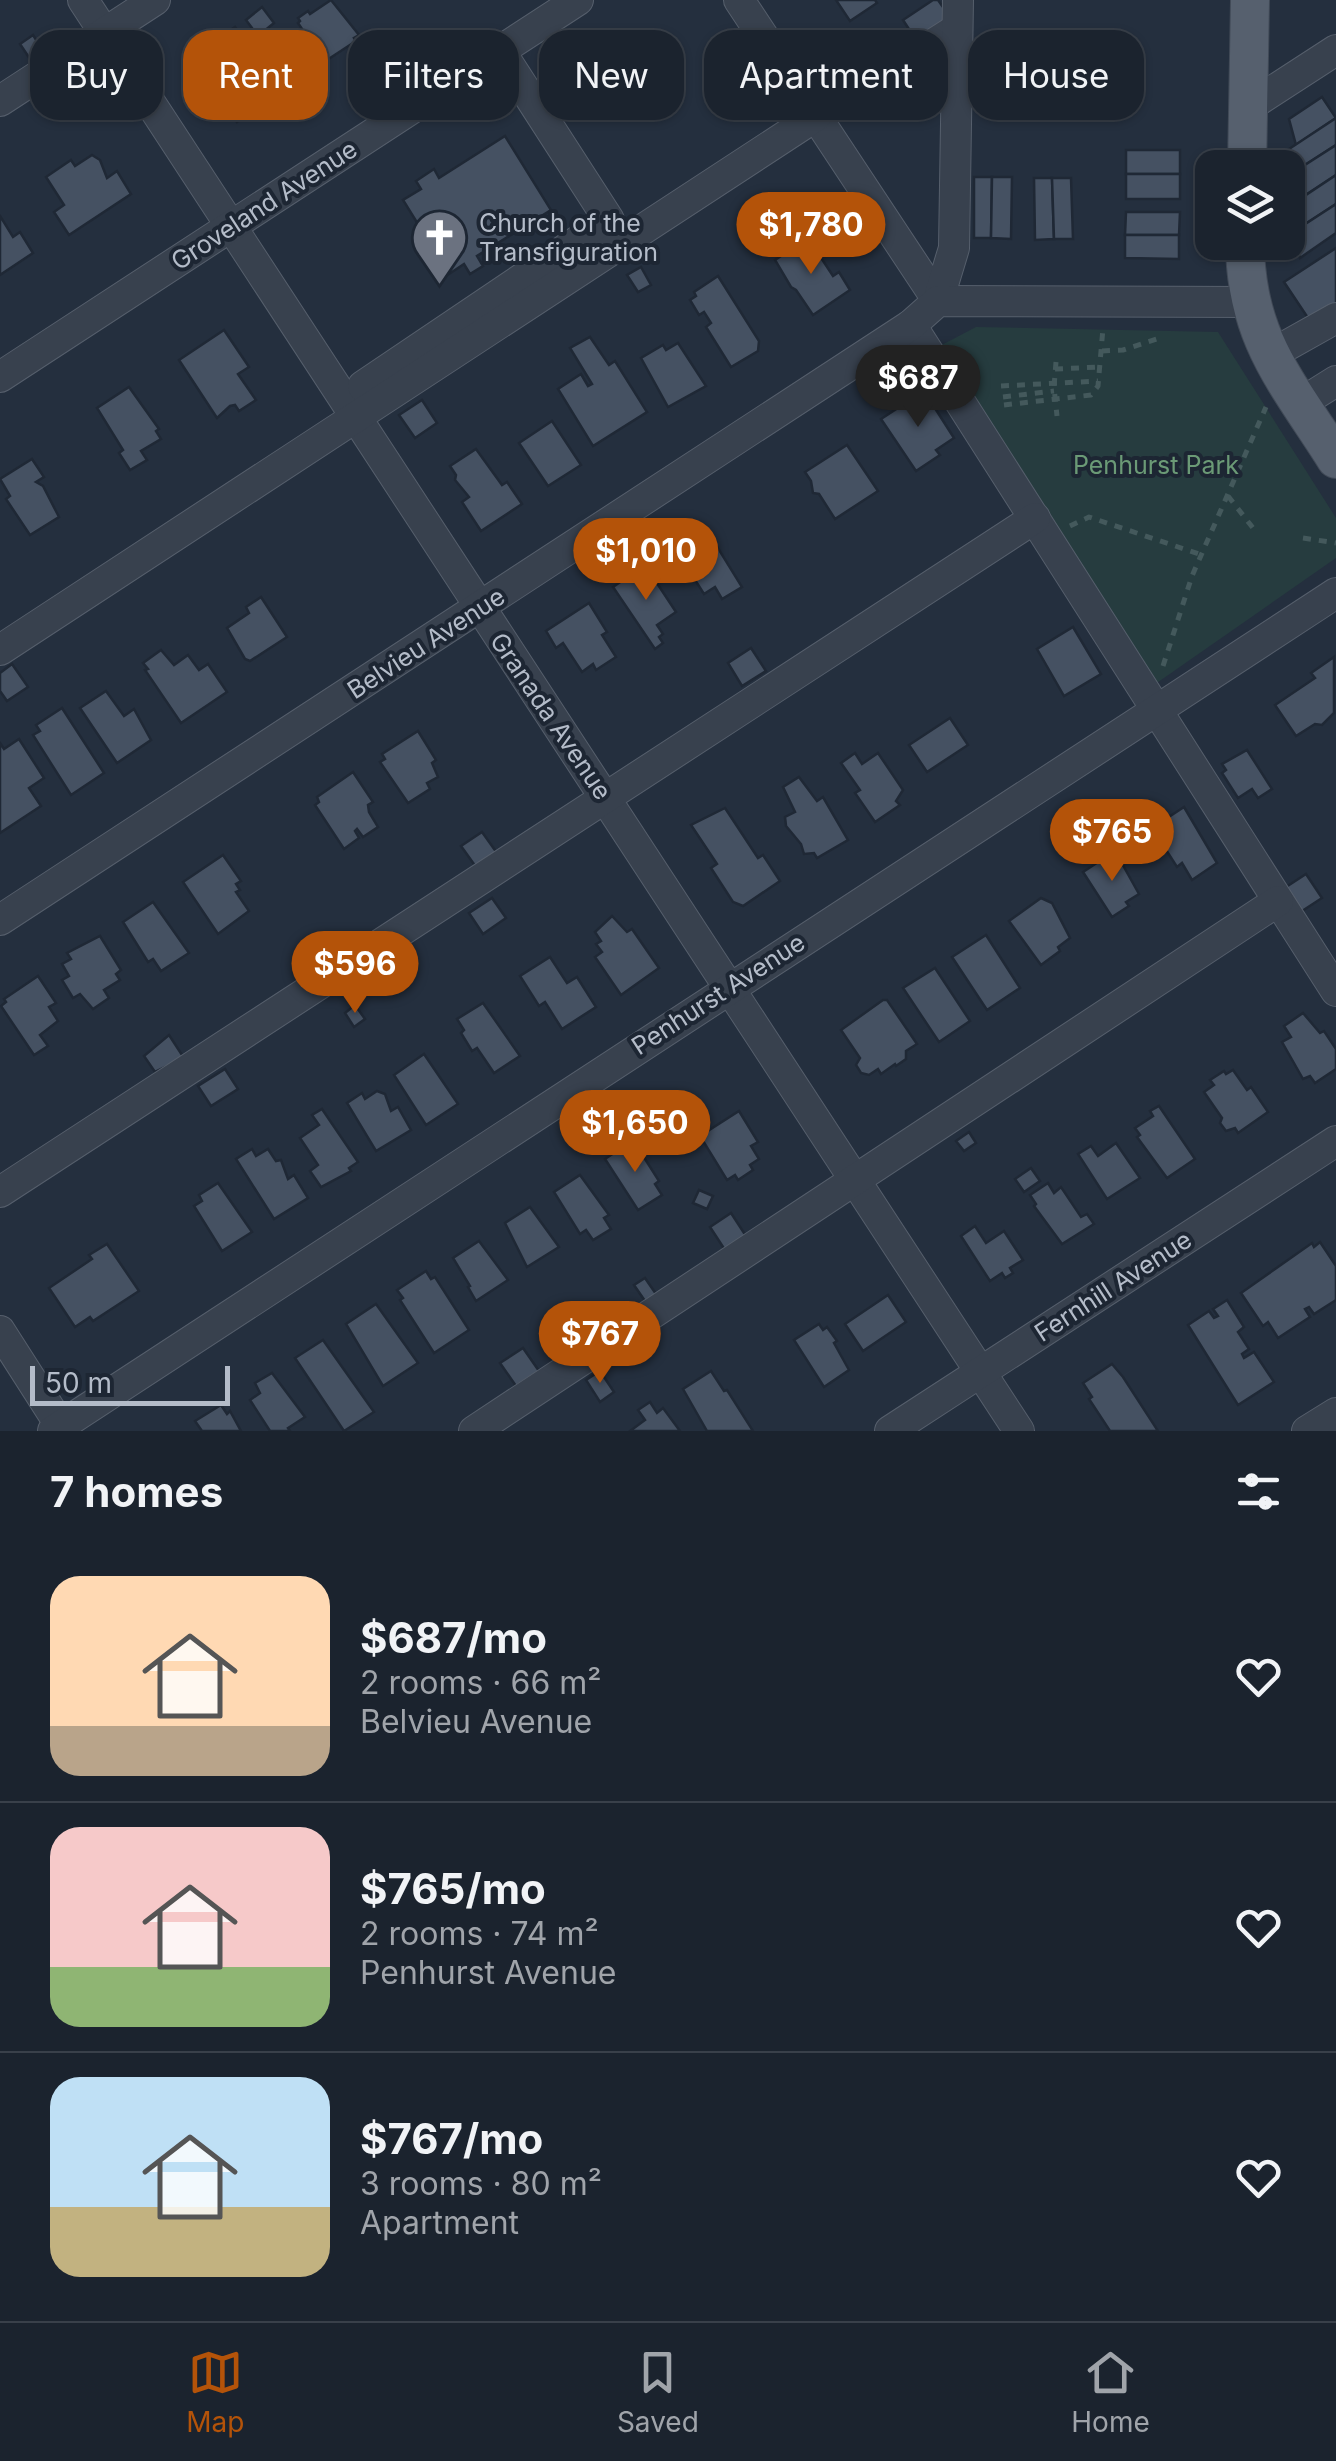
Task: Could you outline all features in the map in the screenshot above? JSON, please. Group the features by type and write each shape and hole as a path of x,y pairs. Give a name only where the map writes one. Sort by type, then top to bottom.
{"main road":[{"path":"1247,150 1250,0"},
{"path":"1245,260 1250,302 1284,405 1336,459"}],"street":[{"name":"Granada Avenue","path":"82,0 102,30"},
{"path":"109,30 155,0"},
{"name":"Groveland Avenue","path":"519,39 578,0"},
{"path":"739,0 759,30"},
{"path":"938,301 954,248 958,15"},
{"path":"1248,107 1336,50"},
{"path":"0,650 349,408 609,220 519,80"},
{"path":"0,101 30,81"},
{"name":"Granada Avenue","path":"162,120 1019,1431"},
{"name":"Groveland Avenue","path":"0,377 394,120"},
{"path":"349,408 810,120"},
{"path":"819,120 938,301"},
{"path":"938,301 1250,302"},
{"name":"Belvieu Avenue","path":"0,920 912,325 938,301"},
{"path":"1270,355 1336,318"},
{"path":"912,325 1336,990"},
{"path":"1284,405 1336,381"},
{"path":"0,1192 1035,518"},
{"name":"Penhurst Avenue","path":"59,1429 728,987 1336,593"},
{"path":"474,1431 1278,901"},
{"name":"Fernhill Avenue","path":"890,1431 1336,1141"},
{"path":"0,1332 59,1429"},
{"path":"1307,1431 1336,1413"}],"path":[{"path":"1004,405 1091,395 1098,381 1103,328"},
{"path":"1102,351 1123,350 1160,338"},
{"path":"1058,416 1055,365 1100,368"},
{"path":"1001,386 1098,381"},
{"path":"1003,396 1054,391"},
{"path":"1159,677 1202,555 1228,496 1284,405"},
{"path":"1228,496 1253,528"},
{"path":"1067,528 1088,516 1202,555"},
{"path":"1303,538 1336,544"}],"green space":[{"name":"Penhurst Park","path":"976,327 1218,332 1336,518 1336,558 1151,687 936,348"}],"building":[{"path":"331,0 355,30 348,30 348,46 328,59 328,30 303,30 298,23 298,18 308,11 310,14"},
{"path":"836,0 875,0 877,3 850,21"},
{"path":"938,0 952,20 937,30 910,30 903,20"},
{"path":"262,7 274,23 265,30 254,30 246,20"},
{"path":"30,37 30,59 20,44"},
{"path":"1322,97 1336,118 1296,145 1289,119"},
{"path":"1336,118 1336,145 1305,165 1305,150 1289,149"},
{"path":"505,136 551,210 477,256 483,266 470,274 464,264 449,274 403,200 421,189 416,181 434,169 439,178"},
{"path":"1336,145 1336,175 1305,195 1305,165"},
{"path":"1126,150 1180,150 1180,174 1126,174"},
{"path":"92,155 100,160 107,178 117,171 131,194 69,235 54,212 64,205 46,177 71,160 75,166"},
{"path":"1126,174 1180,174 1180,199 1126,199"},
{"path":"1336,175 1336,204 1305,224 1305,196"},
{"path":"974,177 992,177 991,238 974,238"},
{"path":"992,177 1012,177 1011,239 991,238"},
{"path":"1034,178 1052,178 1054,239 1035,240"},
{"path":"1052,178 1071,178 1073,239 1054,239"},
{"path":"1336,204 1336,233 1305,255 1305,224"},
{"path":"1126,212 1180,212 1179,235 1125,235"},
{"path":"0,216 13,237 20,232 33,253 0,275"},
{"path":"1125,235 1179,235 1179,259 1125,258"},
{"path":"808,238 833,276 839,272 850,290 813,315 775,260"},
{"path":"1336,248 1336,308 1312,324 1284,282"},
{"path":"641,267 651,285 638,292 627,275"},
{"path":"718,276 759,341 758,351 731,367 706,327 711,323 704,312 699,315 690,300 696,296 694,292"},
{"path":"224,330 249,367 238,374 256,400 239,411 235,405 230,406 217,418 179,360"},
{"path":"590,337 609,365 615,361 647,412 593,446 558,389 581,374 588,386 592,384 570,348"},
{"path":"678,343 706,386 668,407 641,358 663,345 666,350"},
{"path":"129,387 159,429 156,431 161,439 141,451 147,460 130,470 119,453 123,450 97,408"},
{"path":"924,391 954,438 936,450 940,455 916,471 881,419"},
{"path":"422,400 437,423 415,438 399,415"},
{"path":"552,421 581,465 548,486 519,443"},
{"path":"847,445 878,491 835,519 819,494 813,493 805,472"},
{"path":"476,449 502,485 507,482 522,504 481,531 462,502 469,497 455,480 450,466"},
{"path":"32,459 44,477 36,482 43,486 59,517 30,535 6,499 10,496 0,479"},
{"path":"705,527 742,587 722,599 715,587 704,594 674,547"},
{"path":"645,565 676,612 657,625 663,643 655,649 613,587"},
{"path":"261,597 287,637 250,661 227,628 249,613 246,607"},
{"path":"589,603 607,632 602,635 616,657 596,670 593,664 582,672 563,643 556,648 546,631"},
{"path":"1073,627 1101,674 1064,696 1037,649"},
{"path":"751,648 766,671 742,686 728,663"},
{"path":"161,650 174,665 188,655 199,670 208,664 227,692 181,723 143,663"},
{"path":"1334,657 1334,713 1322,725 1315,724 1296,736 1275,705 1315,678 1311,673"},
{"path":"12,664 28,687 7,701 0,691 0,673"},
{"path":"106,691 124,716 134,709 151,740 117,763 80,708"},
{"path":"62,708 104,773 71,795 33,735 40,731 36,725"},
{"path":"950,718 968,745 927,772 909,745"},
{"path":"418,731 436,760 432,763 438,777 427,783 430,789 408,803 380,762 385,759 382,754"},
{"path":"19,739 44,778 29,788 41,806 0,833 0,743 4,749"},
{"path":"1247,750 1272,789 1258,798 1252,789 1238,798 1222,773 1226,770 1222,764"},
{"path":"855,753 862,764 878,753 903,790 896,801 900,805 875,822 841,763"},
{"path":"353,772 373,802 368,805 369,812 378,827 363,837 357,829 359,838 344,849 315,805 319,802 317,797"},
{"path":"799,777 817,801 823,797 848,840 817,858 814,853 804,854 786,826 785,817 795,812 783,787"},
{"path":"1184,807 1217,863 1192,880 1182,863 1177,867 1152,828"},
{"path":"725,808 758,858 763,855 780,881 743,906 733,902 711,868 717,864 691,825"},
{"path":"482,832 497,853 476,867 461,846"},
{"path":"1115,851 1139,894 1112,917 1083,872"},
{"path":"223,855 241,881 236,884 240,890 236,892 249,911 218,934 183,882"},
{"path":"1306,874 1322,898 1299,913 1283,889"},
{"path":"492,898 506,918 483,934 469,913"},
{"path":"1041,898 1052,903 1070,938 1041,965 1009,921"},
{"path":"153,902 189,953 161,971 153,959 148,962 123,922"},
{"path":"612,916 627,932 632,929 659,968 621,995 595,957 602,952 596,944 601,941 595,932"},
{"path":"986,935 1020,988 987,1010 952,957"},
{"path":"100,936 121,970 116,974 120,980 104,990 109,998 93,1009 80,994 73,998 62,980 69,976 62,964 71,959 67,953"},
{"path":"550,957 567,983 577,977 596,1007 562,1029 545,1002 539,1006 520,976"},
{"path":"935,968 970,1021 939,1042 903,988"},
{"path":"38,976 56,1003 49,1007 58,1021 40,1035 48,1046 34,1055 1,1006 6,1002 4,999"},
{"path":"887,1000 917,1044 906,1051 906,1059 896,1066 869,1075 861,1073 856,1065 860,1058 841,1030"},
{"path":"483,1003 520,1056 494,1073 477,1048 472,1051 457,1019"},
{"path":"355,1005 365,1019 354,1027 345,1013"},
{"path":"1303,1013 1320,1033 1324,1031 1336,1049 1336,1069 1315,1083 1310,1076 1303,1079 1282,1042 1291,1037 1284,1026"},
{"path":"169,1035 184,1058 155,1072 144,1056"},
{"path":"424,1054 458,1104 426,1125 394,1075"},
{"path":"225,1069 238,1089 211,1106 198,1086"},
{"path":"1233,1070 1268,1112 1238,1133 1235,1128 1226,1131 1204,1092 1214,1085 1210,1080"},
{"path":"377,1091 385,1094 391,1111 398,1107 411,1130 376,1151 347,1103 362,1093 365,1099"},
{"path":"1159,1106 1195,1159 1167,1178 1137,1137 1140,1135 1135,1128 1153,1116 1150,1111"},
{"path":"322,1109 358,1162 349,1168 351,1171 321,1187 310,1171 318,1165 300,1138 319,1125 312,1115"},
{"path":"739,1111 758,1142 751,1146 759,1159 750,1165 753,1170 738,1180 735,1175 727,1180 700,1136"},
{"path":"969,1132 976,1143 964,1151 956,1141"},
{"path":"633,1140 659,1181 655,1184 662,1195 638,1210 605,1159"},
{"path":"1116,1143 1140,1178 1107,1199 1078,1154 1091,1146 1098,1156"},
{"path":"252,1149 256,1156 268,1149 276,1161 281,1160 288,1179 294,1175 308,1198 274,1219 236,1159"},
{"path":"1031,1168 1040,1181 1024,1192 1015,1179"},
{"path":"580,1175 609,1215 604,1218 611,1229 593,1240 586,1230 580,1234 554,1192"},
{"path":"218,1183 252,1232 222,1251 194,1206 202,1201 199,1195"},
{"path":"1048,1183 1054,1193 1061,1187 1081,1217 1087,1214 1094,1224 1062,1244 1030,1195"},
{"path":"699,1190 713,1196 707,1209 693,1203"},
{"path":"530,1207 559,1247 527,1267 505,1223"},
{"path":"731,1213 746,1236 725,1250 710,1227"},
{"path":"975,1226 986,1243 1004,1231 1023,1260 1010,1268 1013,1273 1005,1278 1002,1273 990,1281 961,1236"},
{"path":"479,1241 508,1280 476,1301 453,1258"},
{"path":"1320,1242 1336,1266 1336,1300 1314,1314 1309,1307 1305,1309 1310,1317 1278,1338 1268,1322 1263,1326 1241,1293 1312,1243 1314,1247"},
{"path":"107,1244 139,1291 93,1321 90,1317 75,1327 49,1288"},
{"path":"426,1271 431,1279 435,1277 469,1330 434,1353 397,1290"},
{"path":"645,1278 656,1294 645,1301 634,1285"},
{"path":"888,1295 906,1322 863,1351 845,1324"},
{"path":"1227,1300 1244,1327 1238,1332 1249,1349 1242,1354 1244,1358 1254,1352 1274,1382 1238,1405 1188,1325 1209,1311 1214,1318 1218,1316 1213,1309"},
{"path":"376,1304 418,1363 383,1386 346,1324"},
{"path":"819,1324 823,1330 827,1327 837,1341 834,1343 849,1370 824,1387 794,1340"},
{"path":"323,1340 374,1412 344,1431 295,1358"},
{"path":"523,1348 539,1371 516,1386 500,1363"},
{"path":"1112,1364 1158,1431 1110,1431 1083,1383"},
{"path":"600,1371 614,1392 600,1402 586,1380"},
{"path":"711,1371 753,1431 707,1431 683,1389"},
{"path":"272,1373 305,1417 288,1428 290,1431 270,1431 250,1400 260,1393 255,1383"},
{"path":"650,1402 657,1413 663,1408 680,1431 630,1431 645,1420 638,1410"},
{"path":"221,1405 227,1414 230,1411 241,1431 202,1431 195,1421"}],"place":[{"name":"Church of the Transfiguration","path":"440,286"}]}
